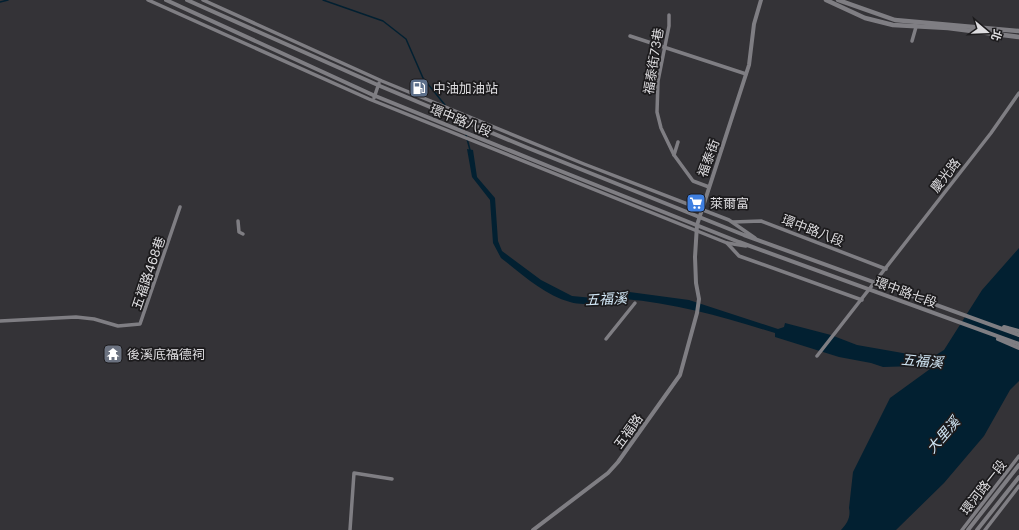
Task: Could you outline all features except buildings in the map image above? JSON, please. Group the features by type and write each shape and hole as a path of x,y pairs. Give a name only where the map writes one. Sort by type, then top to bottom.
{"main road":[{"path":"826,0 865,18 894,26 948,28 1019,37"},
{"path":"838,0 895,20 1019,31"}],"street":[{"name":"環中路八段","path":"148,0 450,132 728,243 753,247"},
{"name":"環中路八段","path":"166,0 374,98 450,126 786,259"},
{"name":"環中路八段","path":"187,0 378,85 452,116 756,239 788,250"},
{"name":"環中路八段","path":"203,0 432,102 732,222 756,239"},
{"name":"福泰街","path":"699,299 694,257 697,225 746,74 751,55 754,24 761,0"},
{"name":"福泰街73巷","path":"668,15 669,26 658,81 657,112 661,128 674,155 693,181 709,187"},
{"path":"912,41 917,27"},
{"path":"630,36 746,74"},
{"path":"374,98 380,80"},
{"name":"慶光路","path":"817,356 991,133 1019,93"},
{"path":"674,155 678,142"},
{"name":"五福路468巷","path":"0,321 76,317 94,319 118,326 140,324 180,207"},
{"path":"238,221 239,232 243,234"},
{"name":"環中路八段","path":"732,222 761,221 886,269"},
{"name":"環中路八段","path":"728,243 739,256 862,300"},
{"name":"環中路七段","path":"788,250 1019,335"},
{"name":"環中路七段","path":"786,259 1019,344"},
{"name":"五福路","path":"533,530 608,473 618,462 680,375 697,313 699,299"},
{"path":"606,339 635,303"},
{"path":"986,323 1019,331"},
{"path":"982,330 1019,348"},
{"name":"環河路一段","path":"962,530 1019,456"},
{"name":"環河路一段","path":"968,530 1019,465"},
{"path":"350,530 354,473 392,479"},
{"name":"環河路一段","path":"977,530 1019,477"},
{"path":"984,530 1019,486"}],"water":[{"name":"大里溪","path":"467,149 473,150 477,177 495,198 498,241 502,251 541,280 572,296 593,298 622,291 689,300 778,329 784,327 785,323 831,335 857,345 931,358 944,350 982,290 1019,248 1019,381 1010,390 984,436 944,483 896,530 841,530 847,523 849,517 853,472 890,398 930,369 917,366 883,367 871,363 839,357 775,337 775,333 719,317 663,304 617,299 578,304 560,299 542,289 501,258 493,243 490,200 472,177"}],"waterway":[{"name":"五福溪","path":"0,2 8,0"},
{"name":"五福溪","path":"323,0 383,21 406,39 423,78 445,105"},
{"name":"五福溪","path":"454,118 462,130"},
{"name":"五福溪","path":"466,135 470,150"}],"place":[{"name":"中油加油站","path":"419,88"},
{"name":"萊爾富","path":"696,203"},
{"name":"後溪底福德祠","path":"113,354"}]}
